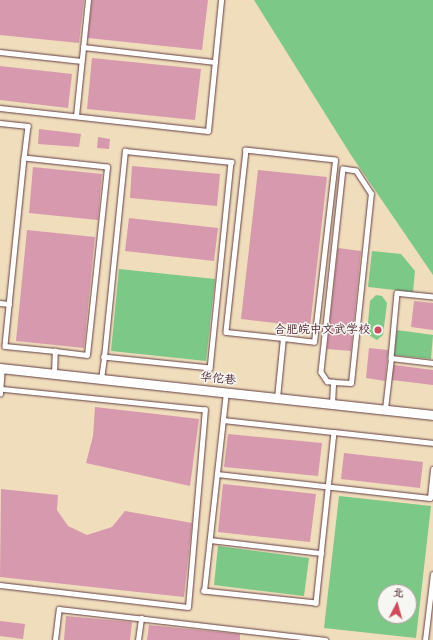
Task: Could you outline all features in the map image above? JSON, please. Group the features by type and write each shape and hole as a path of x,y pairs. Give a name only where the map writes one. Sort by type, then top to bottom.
{"street":[{"name":"华佗巷","path":"1,368 433,414"}],"lane":[{"path":"76,116 88,0"},
{"path":"0,108 208,130 221,0"},
{"path":"83,48 214,62"},
{"path":"0,52 82,61"},
{"path":"0,124 28,126 24,158 4,346 87,355 107,167 24,158"},
{"path":"101,379 125,150 232,162 210,368 104,356"},
{"path":"246,150 335,160 314,342 283,338 226,332 246,150"},
{"path":"343,169 356,171 371,194 351,383 333,382 327,381 321,372 343,169"},
{"path":"385,409 397,293 433,297"},
{"path":"0,302 9,304"},
{"path":"277,398 283,338"},
{"path":"54,374 55,351"},
{"path":"391,358 433,363"},
{"path":"0,394 1,368"},
{"path":"332,404 333,382"},
{"path":"0,389 205,410 188,607 0,585"},
{"path":"226,392 204,591 316,603 334,432"},
{"path":"223,420 433,443"},
{"path":"217,474 430,498 433,469"},
{"path":"210,540 321,553"},
{"path":"425,640 433,574"},
{"path":"55,640 59,609 325,640"},
{"path":"138,640 140,618"},
{"path":"427,626 433,627"}],"green space":[{"path":"254,0 433,0 433,275 351,155"},
{"path":"372,251 401,254 415,271 413,292 368,287"},
{"path":"119,269 215,279 206,361 111,351"},
{"path":"376,295 382,296 387,303 383,335 377,340 367,334 370,301"},
{"path":"397,330 433,335 431,359 394,355"},
{"path":"339,496 431,506 416,638 324,628"},
{"path":"218,546 309,558 304,596 214,585"}],"building":[{"path":"0,0 84,0 79,43 0,35"},
{"path":"92,0 208,0 202,50 88,38"},
{"path":"92,58 201,69 195,120 87,109"},
{"path":"0,66 72,74 68,108 0,100"},
{"path":"39,129 81,134 79,147 38,144"},
{"path":"98,137 110,139 109,149 97,148"},
{"path":"132,166 220,174 217,206 130,198"},
{"path":"33,167 102,174 98,220 29,213"},
{"path":"258,170 327,177 310,327 241,319"},
{"path":"129,218 218,228 214,261 125,251"},
{"path":"27,230 95,237 84,348 16,341"},
{"path":"338,248 361,251 351,351 327,349"},
{"path":"414,301 433,303 433,330 411,327"},
{"path":"369,348 388,350 385,381 366,378"},
{"path":"394,365 433,370 433,385 392,380"},
{"path":"95,407 199,419 190,486 86,463 93,436"},
{"path":"228,434 322,443 318,476 224,467"},
{"path":"344,453 423,462 420,488 341,479"},
{"path":"223,484 316,494 310,542 218,532"},
{"path":"1,489 58,495 57,510 68,526 87,535 112,527 125,511 192,523 184,597 0,577"},
{"path":"66,616 132,622 130,640 64,640"},
{"path":"0,621 25,624 23,639 0,636"},
{"path":"149,625 240,634 240,640 147,640"}],"place":[{"name":"合肥皖中文武学校","path":"378,330"}]}
